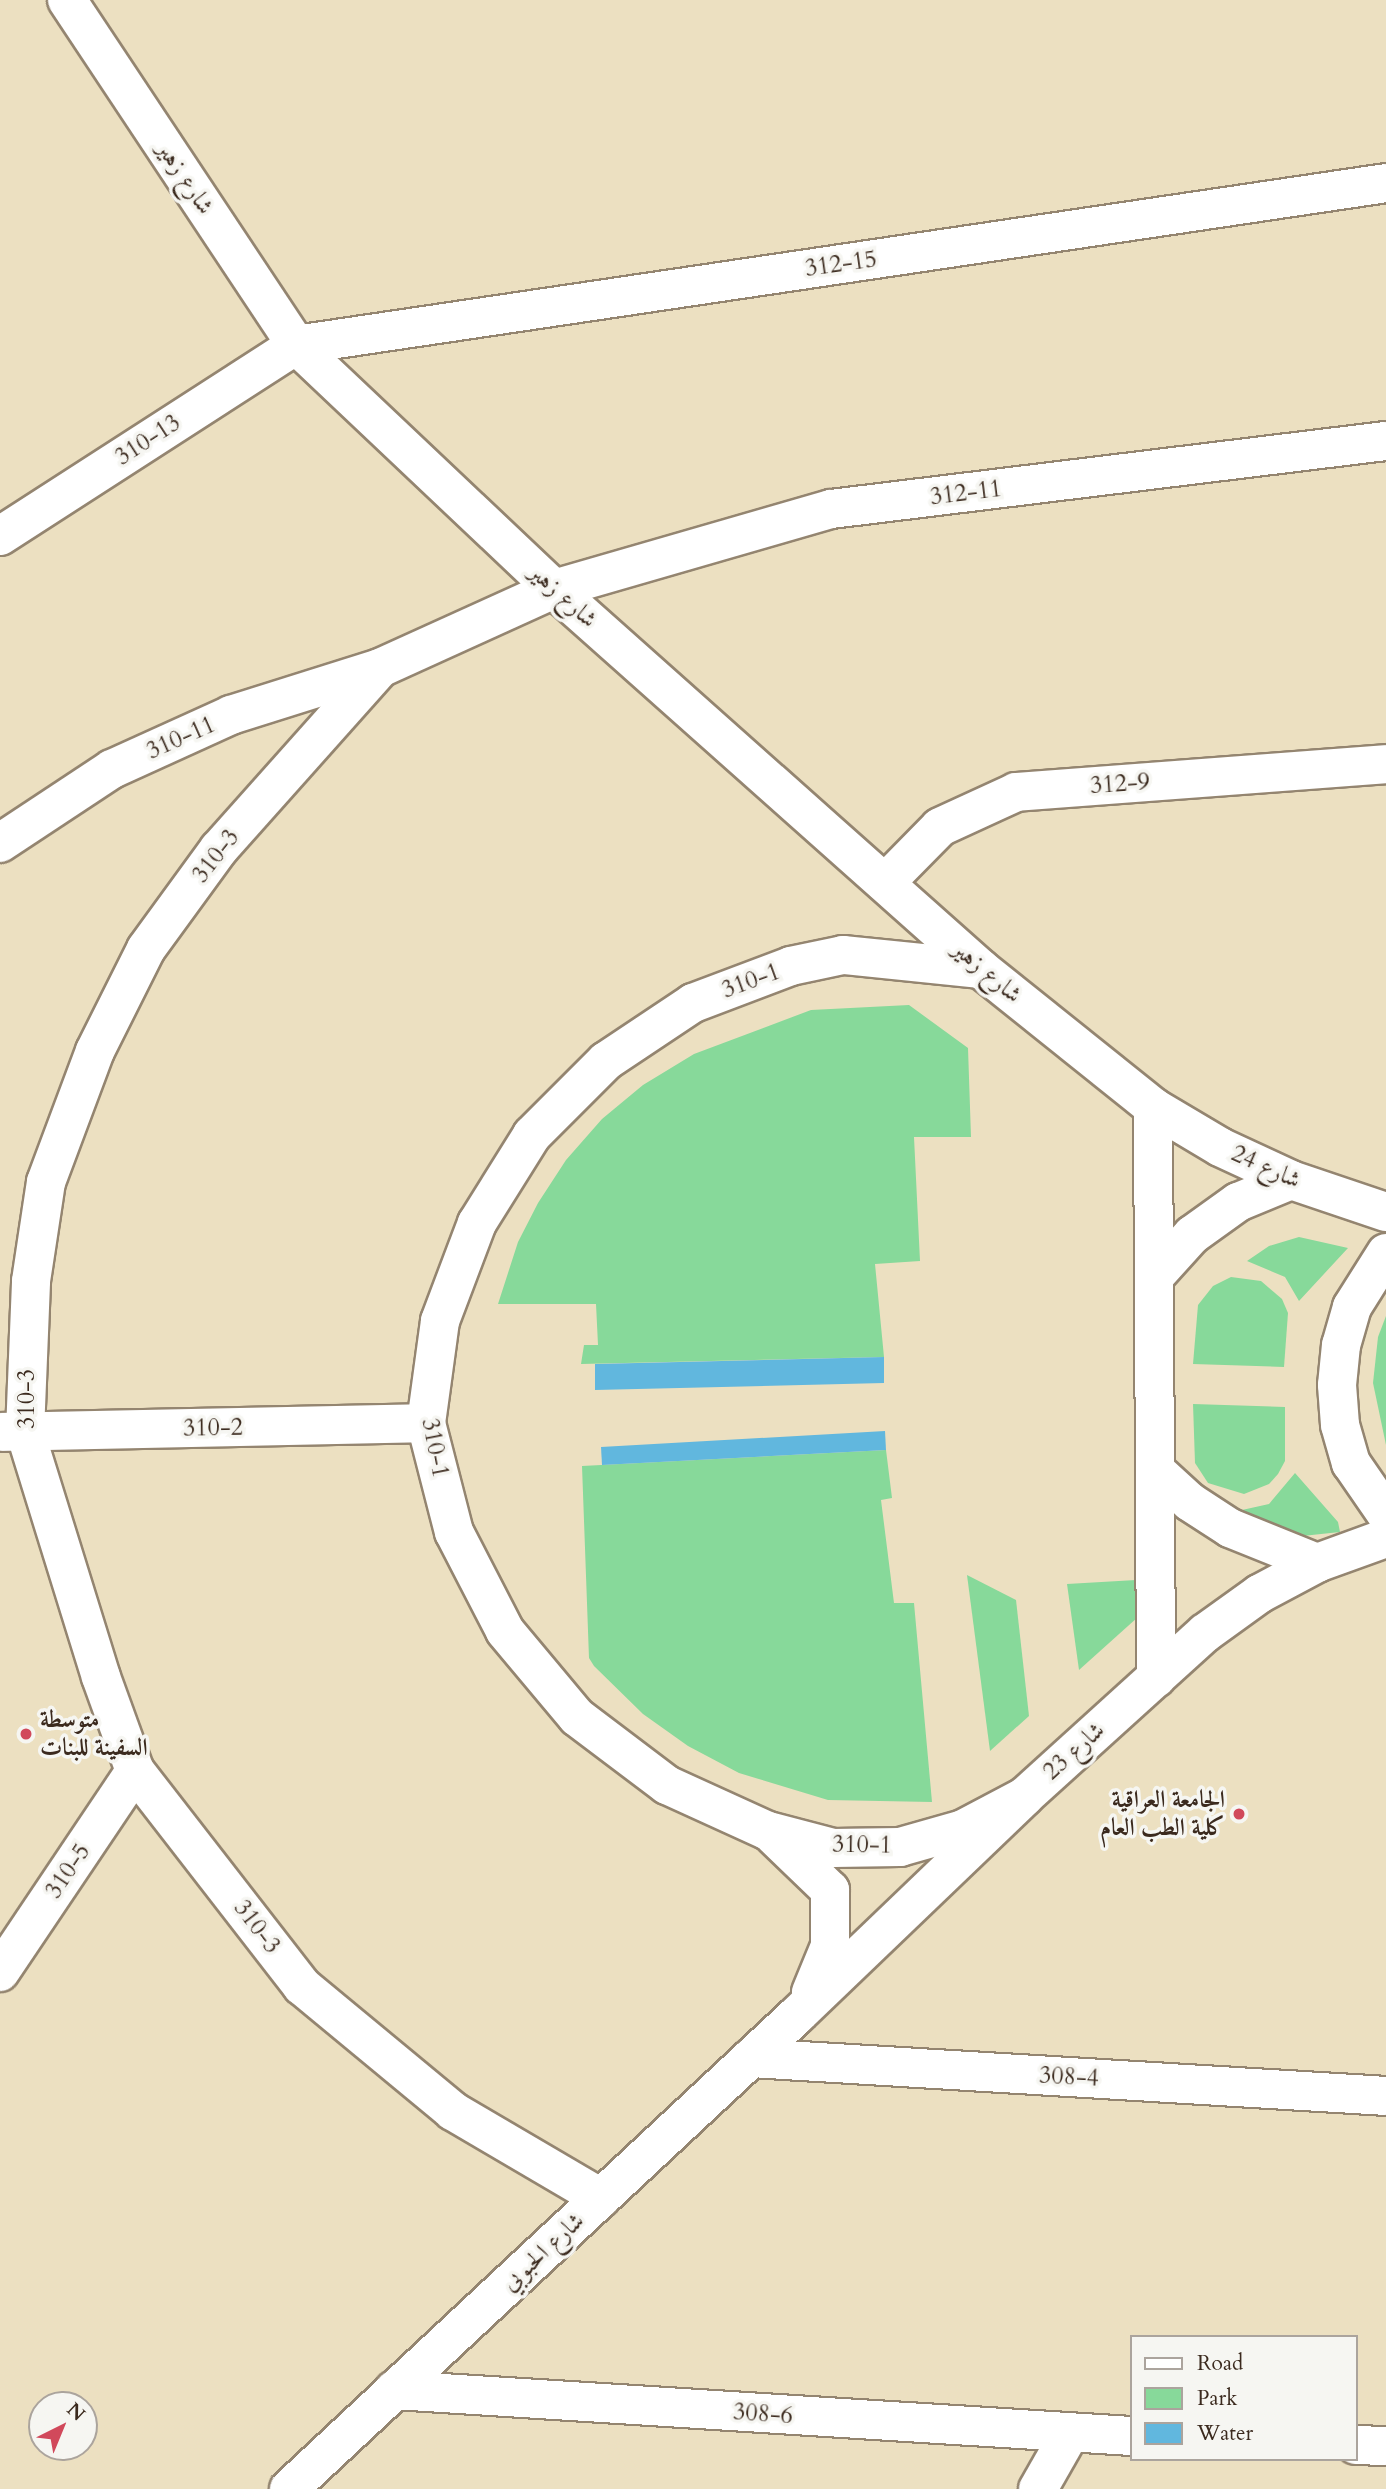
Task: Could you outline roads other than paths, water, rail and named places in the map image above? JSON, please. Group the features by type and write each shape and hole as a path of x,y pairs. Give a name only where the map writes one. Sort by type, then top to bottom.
{"street":[{"name":"شارع زهير","path":"67,0 296,345 554,589 884,883 981,969 1153,1107"},
{"name":"312-15","path":"296,345 1386,183"},
{"name":"310-13","path":"0,536 296,345"},
{"name":"312-11","path":"554,589 831,509 1386,441"},
{"name":"310-3","path":"554,589 380,668 219,849 146,949 95,1051 46,1182 12,1432 135,1771 302,1986 453,2111 601,2198"},
{"name":"310-11","path":"0,843 112,769 231,715 380,668"},
{"name":"312-9","path":"884,883 940,827 1016,792 1386,764"},
{"name":"310-1","path":"981,969 843,955 791,966 693,1003 606,1061 532,1135 477,1223 440,1321 426,1423 454,1532 505,1631 577,1717 667,1785 768,1831 833,1848 900,1847 964,1829 1024,1797"},
{"name":"شارع 24","path":"1153,1107 1220,1147 1291,1180 1386,1212"},
{"path":"1153,1107 1156,1678"},
{"path":"1154,1277 1192,1235 1210,1221 1238,1202 1291,1180"},
{"path":"1386,1253 1361,1289 1345,1326 1337,1385 1340,1425 1352,1463 1386,1514"},
{"name":"310-2","path":"12,1432 426,1423"},
{"path":"1155,1470 1190,1502 1230,1528 1272,1549 1317,1563"},
{"name":"شارع 23","path":"797,2015 1024,1797 1205,1633 1259,1594 1317,1563 1386,1538"},
{"name":"310-5","path":"0,1972 135,1771"},
{"path":"768,1831 810,1865 830,1890 830,1946 820,1978 797,2015"},
{"name":"شارع الحبوبي","path":"289,2489 797,2015"},
{"name":"308-4","path":"751,2058 1386,2096"},
{"name":"308-6","path":"394,2390 1130,2436"},
{"path":"1038,2489 1070,2433"},
{"path":"1358,2445 1386,2446"}],"water":[{"path":"884,1357 884,1383 595,1390 595,1364"},
{"path":"885,1431 886,1450 602,1465 601,1447"}],"place":[{"name":"متوسطة السفينة للبنات","path":"26,1734"},
{"name":"الجامعة العراقية كلية الطب العام","path":"1239,1814"}]}
